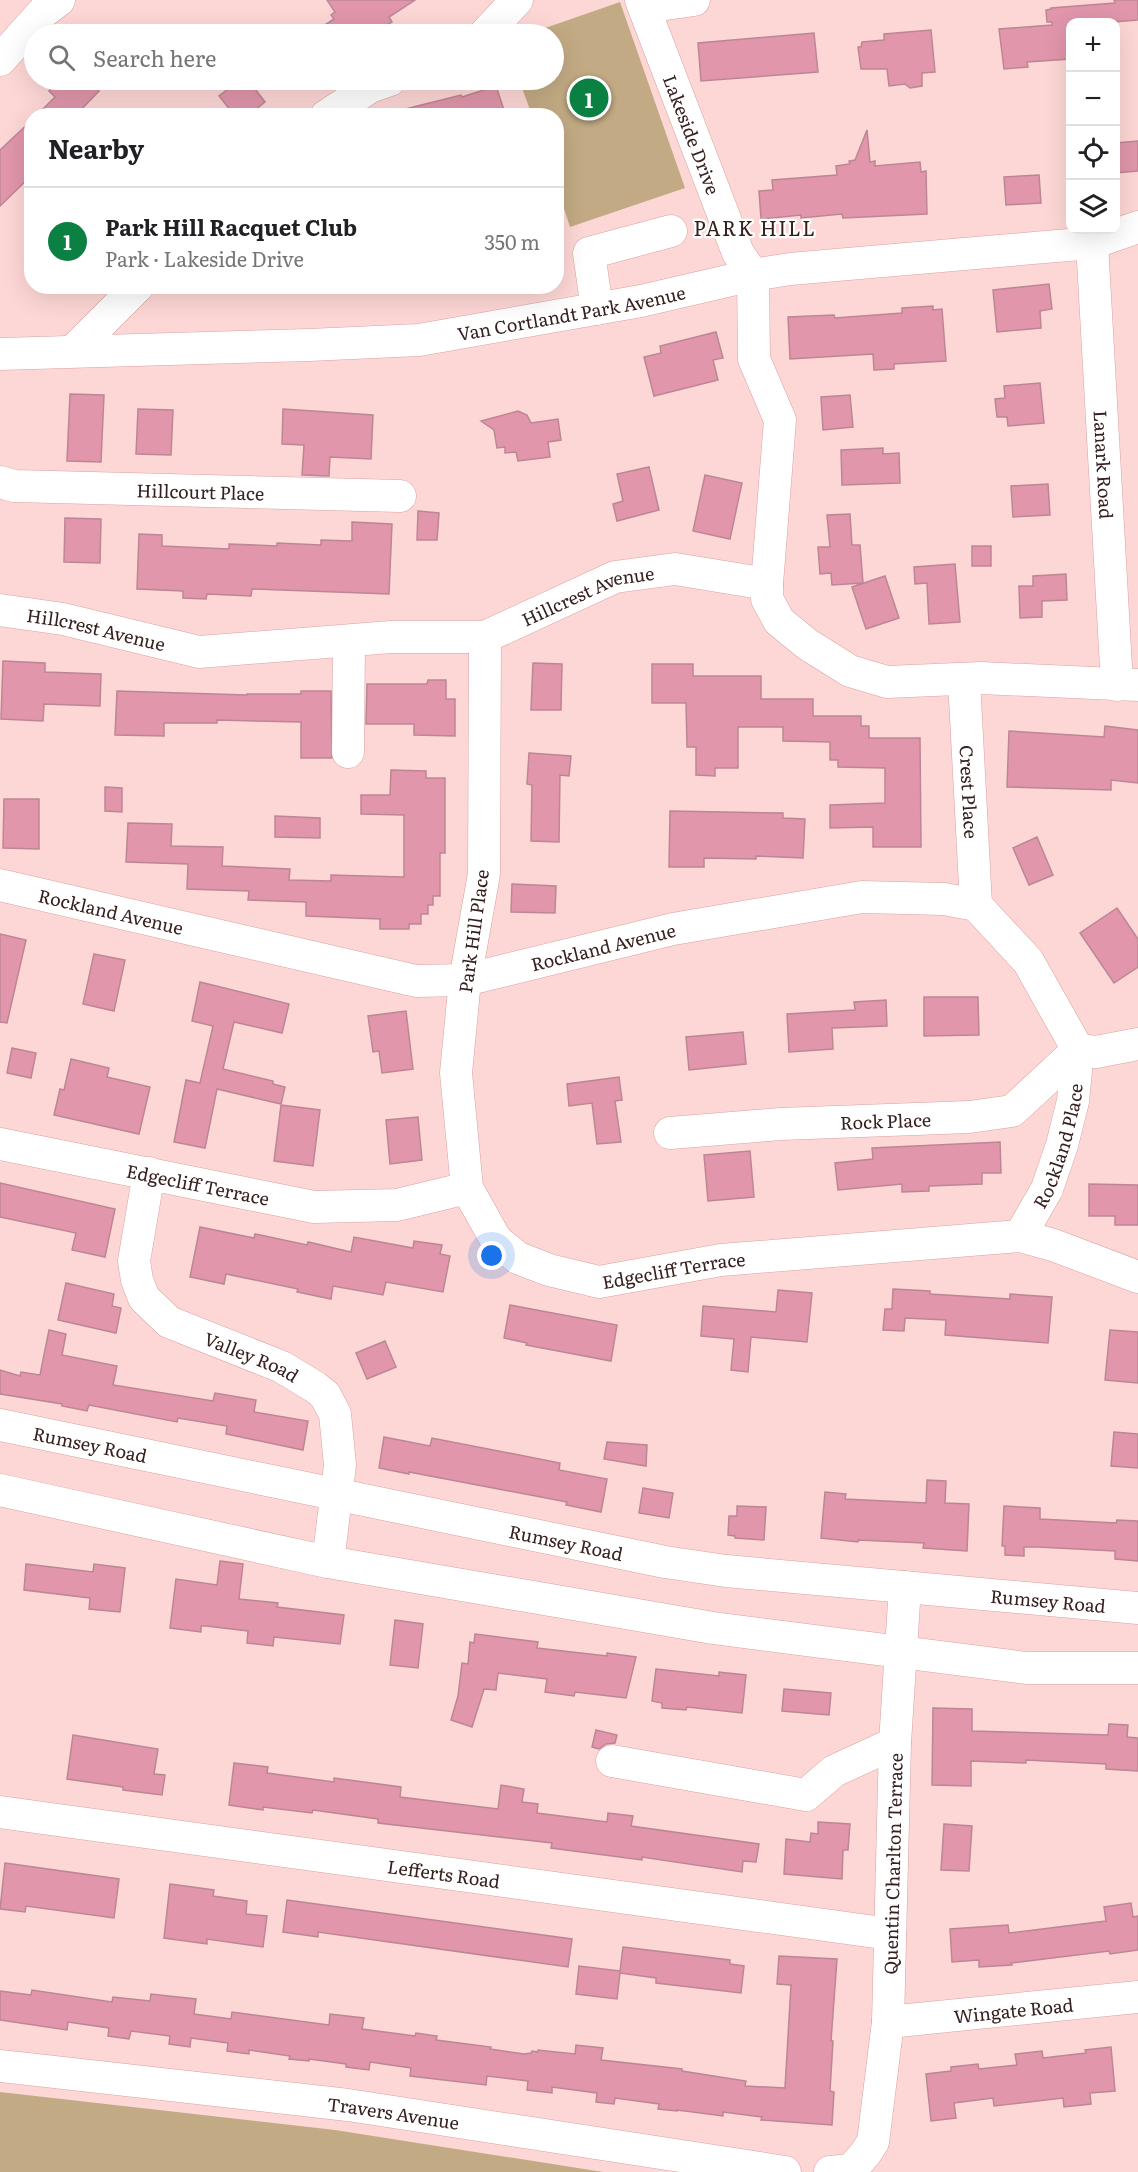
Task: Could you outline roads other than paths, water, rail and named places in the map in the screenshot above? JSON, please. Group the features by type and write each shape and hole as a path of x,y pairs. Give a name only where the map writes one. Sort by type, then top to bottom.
{"street":[{"path":"32,24 58,0"},
{"path":"494,24 517,0"},
{"path":"643,4 694,0"},
{"name":"Lakeside Drive","path":"643,4 738,253 753,275"},
{"path":"0,60 24,33"},
{"path":"338,108 365,90"},
{"name":"Van Cortlandt Park Avenue","path":"0,354 419,340 641,301 753,275 790,269 1092,243 1138,227"},
{"path":"597,309 589,253 671,231"},
{"name":"Lanark Road","path":"1092,243 1128,685"},
{"path":"753,275 754,359 780,420 767,584 767,599 778,621 807,644 850,671 887,682 981,678 1128,685"},
{"path":"73,351 130,294"},
{"name":"Hillcourt Place","path":"0,482 14,486 400,496"},
{"name":"Hillcrest Avenue","path":"0,610 63,619 199,652 391,638 485,636 615,577 675,569 767,584"},
{"name":"Park Hill Place","path":"467,1188 456,1073 465,980 484,874 485,636"},
{"path":"348,753 349,641"},
{"name":"Crest Place","path":"964,680 976,904"},
{"name":"Rockland Avenue","path":"0,885 416,981 465,980 673,929 862,897 944,899 976,904"},
{"path":"976,904 1028,961 1078,1050 1096,1052 1138,1044"},
{"name":"Rock Place","path":"670,1133 781,1124 969,1117 1012,1111 1078,1050"},
{"name":"Rockland Place","path":"1020,1236 1047,1190 1062,1145 1073,1101 1078,1050"},
{"name":"Edgecliff Terrace","path":"0,1144 314,1207 397,1205 467,1188 496,1240 518,1258 549,1270 599,1282 721,1260 1020,1236 1053,1245 1138,1278"},
{"name":"Valley Road","path":"149,1173 134,1261 137,1280 144,1298 169,1322 282,1367 325,1395 335,1414 340,1465 328,1562"},
{"name":"Rumsey Road","path":"0,1425 665,1562 726,1571 1138,1608"},
{"path":"0,1490 328,1562 713,1628 1026,1668 1138,1668"},
{"name":"Quentin Charlton Terrace","path":"830,2172 851,2170 866,2154 873,2142 888,2022 895,1743 905,1587"},
{"path":"612,1761 806,1794 834,1771 895,1743"},
{"name":"Lefferts Road","path":"0,1812 890,1934"},
{"name":"Wingate Road","path":"888,2022 1138,1997"},
{"name":"Travers Avenue","path":"0,2066 348,2105 785,2172"}],"place":[{"name":"Park Hill Racquet Club","path":"589,98"}],"district":[{"name":"PARK HILL","path":"755,227"}]}
